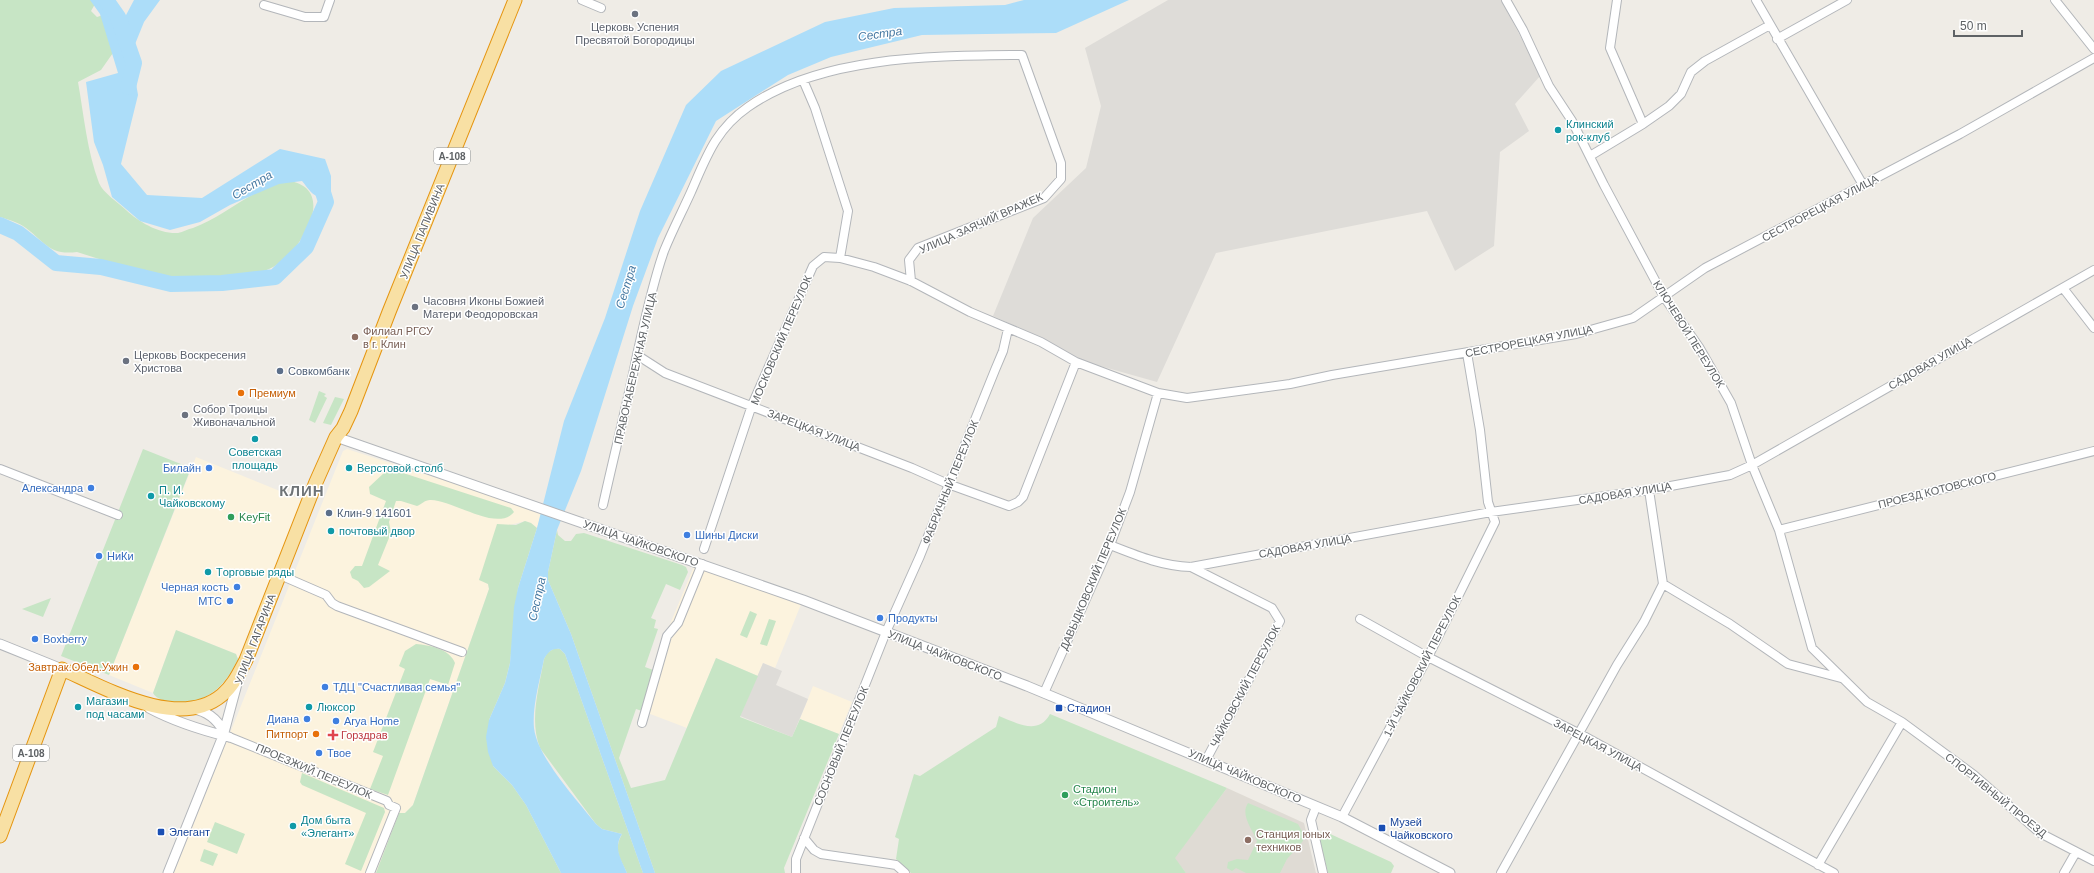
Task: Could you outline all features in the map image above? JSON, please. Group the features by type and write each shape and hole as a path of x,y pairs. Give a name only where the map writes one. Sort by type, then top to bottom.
{"highway":[{"name":"УЛИЦА ПАПИВИНА","path":"336,437 343,428 351,411 392,305 515,0"},
{"name":"УЛИЦА ГАГАРИНА","path":"246,660 316,482 336,437"},
{"name":"А-108","path":"0,836 62,669 128,698 171,710 198,707 220,697 234,683 246,660"}],"street":[{"path":"264,5 305,16 324,17 330,0"},
{"path":"582,0 601,8"},
{"name":"КЛЮЧЕВОЙ ПЕРЕУЛОК","path":"1506,0 1524,30 1549,86 1572,121 1664,297 1699,347 1731,402 1752,465 1780,530 1812,648 1842,678"},
{"path":"1617,0 1610,48 1643,124"},
{"path":"1756,0 1777,39 1863,185"},
{"path":"1777,39 1848,0"},
{"path":"2056,0 2094,49"},
{"path":"1590,156 1643,124 1669,106 1681,94 1692,72 1706,61 1770,26"},
{"name":"ПРАВОНАБЕРЕЖНАЯ УЛИЦА","path":"603,505 644,318 664,251 706,154 717,136 747,107 767,96 803,80 847,67 940,55 1022,55"},
{"name":"УЛИЦА ЗАЯЧИЙ ВРАЖЕК","path":"911,281 909,260 918,248 1044,198 1061,178 1061,163 1022,55"},
{"name":"СЕСТРОРЕЦКАЯ УЛИЦА","path":"1008,329 1041,342 1076,362 1158,394 1187,398 1290,384 1332,375 1576,334 1633,318 1705,268 1960,134 2094,58"},
{"path":"803,80 814,108 848,211 840,258"},
{"name":"МОСКОВСКИЙ ПЕРЕУЛОК","path":"704,549 752,406 813,266 824,257 840,258 874,267 911,281 970,312 1008,329"},
{"name":"САДОВАЯ УЛИЦА","path":"1110,545 1150,561 1170,566 1191,567 1491,512 1649,490 1730,475 1752,465 2094,270"},
{"path":"2063,288 2094,328"},
{"name":"ФАБРИЧНЫЙ ПЕРЕУЛОК","path":"886,632 920,556 1003,351 1008,329"},
{"name":"1-Й ЧАЙКОВСКИЙ ПЕРЕУЛОК","path":"1342,818 1428,657 1495,522 1488,502 1480,430 1467,352"},
{"name":"ЗАРЕЦКАЯ УЛИЦА","path":"637,355 665,373 948,484 1009,506 1018,502 1023,497 1076,362"},
{"name":"ДАВЫДКОВСКИЙ ПЕРЕУЛОК","path":"1044,693 1110,545 1130,492 1158,394"},
{"name":"УЛИЦА ЧАЙКОВСКОГО","path":"336,437 702,564 886,632 1044,693 1342,818 1450,873"},
{"name":"ПРОЕЗД КОТОВСКОГО","path":"1780,530 2094,451"},
{"path":"0,469 118,515"},
{"path":"1501,873 1580,734 1617,665 1644,622 1663,584 1649,490"},
{"path":"642,723 666,636 678,623 702,564"},
{"name":"ЧАЙКОВСКИЙ ПЕРЕУЛОК","path":"1191,567 1272,608 1280,621 1206,760"},
{"path":"280,575 326,595 332,603 337,606 462,652"},
{"path":"1663,584 1730,624 1788,664 1842,678"},
{"name":"ЗАРЕЦКАЯ УЛИЦА","path":"1360,619 1428,657 1580,734 1834,873"},
{"name":"СОСНОВЫЙ ПЕРЕУЛОК","path":"796,873 796,859 886,632"},
{"path":"0,644 62,669"},
{"name":"УЛИЦА ГАГАРИНА","path":"168,873 225,735 237,684 246,660"},
{"name":"СПОРТИВНЫЙ ПРОЕЗД","path":"1842,678 1867,702 1902,722 1974,775 2040,833 2094,861"},
{"path":"128,698 170,718 211,734 225,735"},
{"path":"185,709 198,710 209,714 216,720 225,735"},
{"path":"1818,865 1902,722"},
{"name":"ПРОЕЗЖИЙ ПЕРЕУЛОК","path":"225,735 387,801 389,805 396,808 370,873"},
{"path":"1316,807 1311,820 1323,873"},
{"path":"804,838 809,845 821,854 896,865 905,873"},
{"path":"2064,873 2076,852"}],"shaded area":[{"path":"1168,0 1501,0 1541,75 1515,104 1529,131 1500,152 1494,246 1455,271 1427,211 1216,253 1157,382 1079,360 1044,339 993,316 1033,218 1086,168 1101,106 1085,48"},
{"path":"347,449 542,512 537,528 531,523 525,521 510,525 479,579 488,584 489,589 413,805 405,813 399,813 376,873 174,873 343,451"},
{"path":"196,457 302,500 238,659 236,654 176,630 153,693 109,675"},
{"path":"695,564 802,602 775,668 763,663 758,676 716,658 687,728 645,712 656,671 653,670 661,641 668,629"},
{"path":"763,663 782,671 776,685 808,699 792,737 740,716"},
{"path":"813,686 852,702 839,734 800,719"},
{"name":"Станция юных техников","path":"1227,788 1304,823 1316,873 1186,873 1174,858"}],"green space":[{"path":"0,0 92,0 95,4 91,11 97,17 106,14 115,50 101,70 78,82 89,146 95,171 101,187 111,198 137,219 150,226 164,232 178,233 217,217 264,188 288,181 295,182 306,188 312,197 313,212 301,240 292,251 274,267 250,275 221,279 173,279 144,273 77,252 59,252 47,246 21,225 0,217"},
{"path":"319,391 326,394 324,396 327,398 315,423 309,420"},
{"path":"335,397 344,399 331,425 323,423"},
{"path":"143,449 191,468 109,675 61,656"},
{"path":"394,470 511,508 514,512 506,517 497,519 474,514 439,501 428,500 417,506 396,501 389,522 391,533 378,565 390,571 369,587 364,588 358,581 352,578 350,572 355,566 362,566 386,501 370,494 369,487 385,472"},
{"path":"525,521 531,523 537,528 518,588 510,663 505,683 489,720 493,766 512,785 526,805 561,873 376,873 399,813 405,813 413,805 489,589 488,584 479,580 497,524 516,525"},
{"path":"557,530 558,535 565,541 571,541 576,534 584,533 682,565 686,567 688,572 680,590 666,584 651,618 656,620 654,628 658,629 645,667 656,671 645,712 636,709 619,758 631,788 665,780 716,658 758,676 740,717 792,737 800,719 839,734 784,868 785,873 655,873 571,634 548,580 548,572"},
{"path":"51,598 43,617 22,609"},
{"path":"750,611 757,614 747,638 740,635"},
{"path":"769,619 776,621 767,646 760,644"},
{"path":"176,630 236,654 238,659 227,678 220,686 204,697 195,701 169,702 158,698 153,693"},
{"path":"416,644 427,645 444,651 449,654 455,663 448,685 430,679 388,795 370,789 383,756 373,752 405,669 399,666 405,651"},
{"path":"555,648 560,649 565,654 643,873 627,873 618,854 619,840 622,834 602,829 596,824 540,748 535,726 536,704 544,659 547,653"},
{"name":"Стадион «Строитель»","path":"1050,714 1227,788 1175,858 1186,873 911,873 896,859 899,839 895,837 914,774 920,776 996,727 999,716 1020,724 1033,726 1040,725"},
{"path":"302,773 384,808 385,812 361,871 345,864 366,813 302,785 300,782"},
{"path":"1248,803 1298,824 1303,833 1303,841 1287,859 1280,873 1246,873 1236,868 1232,871 1227,868 1228,862 1237,859 1248,860 1257,841 1246,817 1245,812"},
{"path":"215,822 245,834 237,854 207,842"},
{"path":"1321,832 1326,832 1391,862 1394,866 1391,873 1328,873 1319,838"},
{"path":"204,849 218,854 213,866 200,861"}],"water":[{"path":"90,0 109,0 114,11 125,17 134,0 160,0 144,22 131,54 138,95 121,164 147,195 202,198 280,149 325,159 331,176 331,191 326,195 318,196 311,192 302,181 279,184 230,205 200,222 170,230 140,221 112,197 103,165 94,142 86,82 118,73 100,14"},
{"path":"1024,0 1129,0 1056,33 922,35 831,57 788,75 716,121 658,238 633,306 581,471 557,530 548,572 548,580 571,634 655,873 643,873 565,654 560,649 555,649 550,651 544,659 537,693 534,711 534,728 537,740 542,752 559,778 596,824 602,829 622,834 619,839 618,849 620,858 627,873 561,873 526,805 512,785 493,766 488,752 486,737 489,720 505,683 510,663 514,607 518,588 537,528 564,421 605,318 640,211 686,105 721,71 825,22 894,8 1005,5"}],"waterway":[{"name":"Сестра","path":"106,0 118,17 134,63 128,87"},
{"name":"Сестра","path":"0,225 18,233 56,263 101,267 171,284 222,283 275,277 306,247 326,202 318,176"}],"place":[{"name":"Церковь Успения Пресвятой Богородицы","path":"635,14"},
{"name":"Клинский рок-клуб","path":"1558,130"},
{"name":"Часовня Иконы Божией Матери Феодоровская","path":"415,307"},
{"name":"Филиал РГСУ в г. Клин","path":"355,337"},
{"name":"Церковь Воскресения Христова","path":"126,361"},
{"name":"Совкомбанк","path":"280,371"},
{"name":"Премиум","path":"241,393"},
{"name":"Собор Троицы Живоначальной","path":"185,415"},
{"name":"Советская площадь","path":"255,439"},
{"name":"Билайн","path":"209,468"},
{"name":"Верстовой столб","path":"349,468"},
{"name":"Александра","path":"91,488"},
{"name":"П. И. Чайковскому","path":"151,496"},
{"name":"Клин-9 141601","path":"329,513"},
{"name":"KeyFit","path":"231,517"},
{"name":"почтовый двор","path":"331,531"},
{"name":"Шины Диски","path":"687,535"},
{"name":"НиКи","path":"99,556"},
{"name":"Tорговые ряды","path":"208,572"},
{"name":"Черная кость","path":"237,587"},
{"name":"МТС","path":"230,601"},
{"name":"Продукты","path":"880,618"},
{"name":"Boxberry","path":"35,639"},
{"name":"Завтрак.Обед.Ужин","path":"136,667"},
{"name":"ТДЦ \"Счастливая семья\"","path":"325,687"},
{"name":"Магазин под часами","path":"78,707"},
{"name":"Люксор","path":"309,707"},
{"name":"Стадион","path":"1059,708"},
{"name":"Диана","path":"307,719"},
{"name":"Arya Home","path":"336,721"},
{"name":"Питпорт","path":"316,734"},
{"name":"Горздрав","path":"333,735"},
{"name":"Твое","path":"319,753"},
{"name":"Стадион «Строитель»","path":"1065,795"},
{"name":"Дом быта «Элегант»","path":"293,826"},
{"name":"Музей Чайковского","path":"1382,828"},
{"name":"Элегант","path":"161,832"},
{"name":"Станция юных техников","path":"1248,840"}],"district":[{"name":"КЛИН","path":"302,491"}]}
